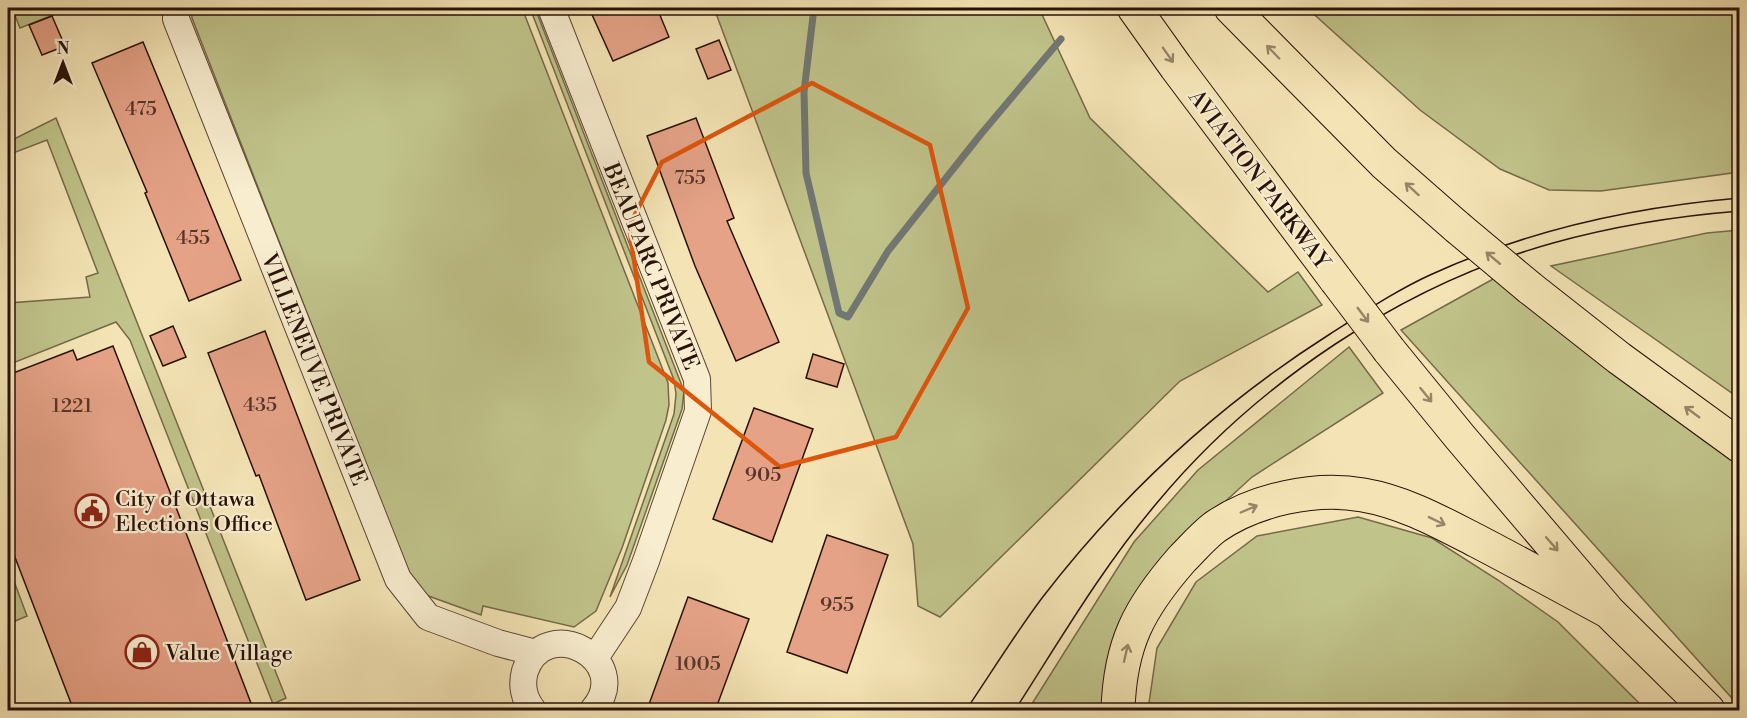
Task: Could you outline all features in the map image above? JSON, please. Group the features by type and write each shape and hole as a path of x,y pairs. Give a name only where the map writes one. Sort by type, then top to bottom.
{"main road":[{"name":"AVIATION PARKWAY","path":"1134,8 1183,77 1389,350 1609,612"},
{"path":"1231,8 1384,163 1457,227 1619,358 1740,446"},
{"path":"1118,711 1128,643 1150,597 1214,528 1268,502 1300,495 1362,494 1399,504 1436,520 1609,612 1702,705"}],"street":[{"name":"VILLENEUVE PRIVATE","path":"176,8 176,19 398,579 428,617 498,643 536,653"},
{"name":"BEAUPARC PRIVATE","path":"550,8 697,379 698,411 646,561 628,608 596,658"},
{"path":"532,710 524,695 523,679 528,664 536,653 552,645 568,644 583,648 596,658 603,673 604,689 599,704 593,711"}],"highlighted area":[{"path":"812,83 930,145 968,308 896,437 780,467 649,362 629,226 662,162"}],"green space":[{"path":"8,8 71,8 20,28 14,13 8,14"},
{"path":"191,8 522,8 668,383 669,405 666,420 622,548 596,611 574,627 483,606 481,615 423,594 405,572 192,18"},
{"path":"530,8 535,8 684,391 682,409 627,565 610,597 674,414 676,394 674,380"},
{"path":"714,8 1039,8 1090,118 1268,292 1298,272 1322,305 1180,381 940,617 918,606 913,544"},
{"path":"1307,8 1739,8 1739,172 1601,191 1549,190 1500,169 1420,110"},
{"path":"56,118 286,698 273,704 130,340 116,322 8,365 8,303 90,297 86,277 98,273 47,140 8,155 8,142"},
{"path":"1739,230 1739,398 1551,266 1707,233"},
{"path":"1495,278 1703,440 1739,463 1739,706 1401,330"},
{"path":"1349,347 1383,393 1252,477 1158,563 1108,660 1101,710 1028,710 1134,542 1198,470"},
{"path":"1358,517 1432,538 1498,580 1558,622 1646,710 1148,710 1157,648 1196,582 1257,536"},
{"path":"8,565 27,616 8,624"}],"building":[{"path":"589,8 657,8 669,37 613,61"},
{"path":"52,16 65,46 42,55 29,25"},
{"path":"719,40 731,70 708,79 696,49"},
{"path":"143,42 241,280 189,301 145,193 147,192 92,63"},
{"path":"696,118 734,218 727,221 779,342 736,361 695,266 647,136"},
{"path":"173,326 186,357 163,366 150,336"},
{"path":"265,331 360,580 306,600 259,475 256,476 208,353"},
{"path":"113,346 254,711 74,711 8,539 8,375 73,350 77,360"},
{"path":"813,354 844,364 837,387 806,378"},
{"path":"754,408 813,429 772,542 713,519"},
{"path":"827,535 888,555 847,673 787,652"},
{"path":"688,597 749,619 715,711 657,711 648,707"}],"waterway":[{"path":"814,8 804,92 806,173 839,313 848,317 888,251 981,134 1061,39"}],"tram line":[{"path":"966,710 1042,598 1105,523 1175,453 1250,390 1289,361 1417,281 1505,245 1621,214 1740,198"},
{"path":"1015,710 1100,579 1156,504 1195,460 1239,418 1285,380 1335,344 1387,312 1497,261 1553,243 1622,227 1740,211"}],"place":[{"name":"City of Ottawa Elections Office","path":"92,511"},
{"name":"Value Village","path":"142,652"}]}
